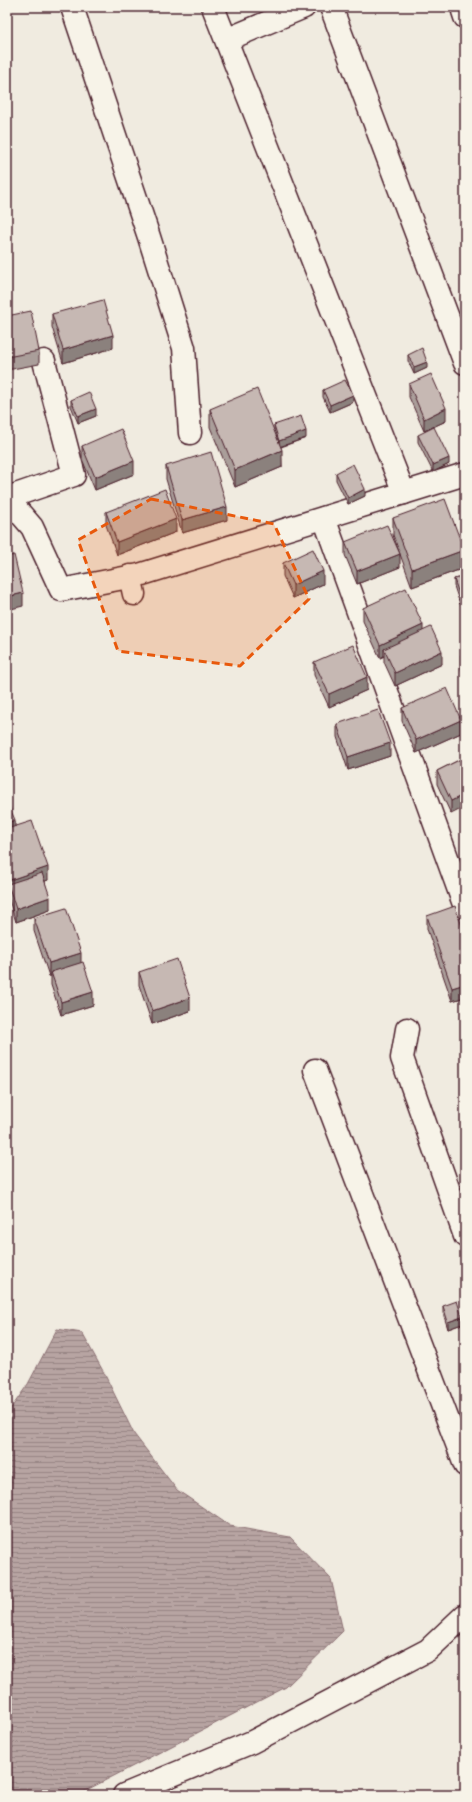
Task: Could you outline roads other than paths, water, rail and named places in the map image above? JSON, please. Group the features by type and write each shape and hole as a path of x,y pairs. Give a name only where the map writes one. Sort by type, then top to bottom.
{"street":[{"path":"72,7 149,237 184,348 190,433"},
{"path":"213,7 404,493"},
{"path":"226,40 304,7"},
{"path":"331,7 465,364"},
{"path":"44,360 74,475 7,498 32,527 62,590 132,585 324,518 465,474"},
{"path":"324,518 465,908"},
{"path":"407,1029 402,1058 465,1236"},
{"path":"315,1070 465,1465"},
{"path":"124,1795 252,1742 428,1650 465,1616"}]}
